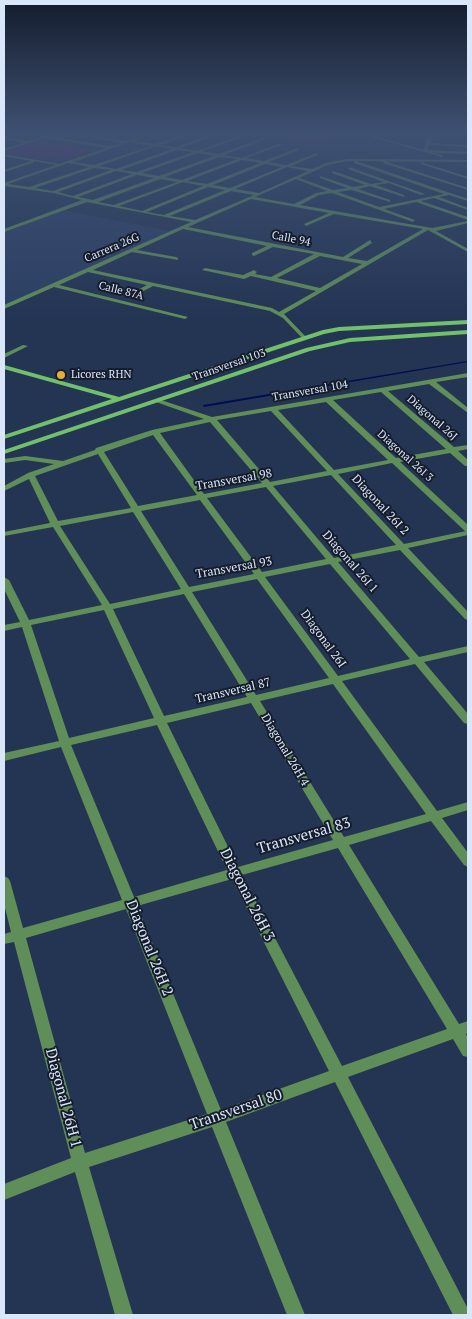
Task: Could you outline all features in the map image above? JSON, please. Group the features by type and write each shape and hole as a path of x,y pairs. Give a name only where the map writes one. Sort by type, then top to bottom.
{"street":[{"path":"66,195 115,207 196,222"},
{"path":"74,196 78,195"},
{"path":"93,202 113,195"},
{"path":"115,207 148,195"},
{"path":"142,212 184,195"},
{"path":"164,216 218,195"},
{"name":"Carrera 26G","path":"4,307 258,195"},
{"path":"296,205 317,195"},
{"path":"342,195 432,229 468,251"},
{"path":"372,195 388,200"},
{"path":"398,195 402,196"},
{"path":"378,208 447,195"},
{"path":"452,195 468,200"},
{"path":"433,197 468,209"},
{"path":"250,198 432,229"},
{"path":"4,231 87,200"},
{"path":"416,200 468,220"},
{"path":"306,225 335,212"},
{"path":"281,313 367,263 432,229 468,220"},
{"name":"Calle 94","path":"183,228 367,263"},
{"path":"343,258 370,242"},
{"path":"254,254 272,245"},
{"path":"132,250 176,258"},
{"path":"272,279 319,254"},
{"path":"87,270 281,313 304,338"},
{"path":"205,270 244,277 256,270"},
{"path":"250,274 321,290"},
{"path":"132,295 152,284"},
{"name":"Calle 87A","path":"53,285 185,317"},
{"name":"Transversal 103","path":"4,437 304,338 339,329 468,322"},
{"name":"Transversal 103","path":"4,452 308,349 334,343 388,336 468,332"},
{"path":"4,356 25,346"},
{"path":"4,367 121,399"},
{"name":"Transversal 104","path":"155,432 212,419 468,375"},
{"path":"430,382 468,411"},
{"name":"Diagonal 26J","path":"382,390 468,464"},
{"name":"Diagonal 26I 3","path":"327,399 468,529"},
{"path":"158,401 212,419"},
{"name":"Diagonal 26I 2","path":"273,409 468,617"},
{"name":"Diagonal 26I 1","path":"212,419 468,720"},
{"path":"45,424 38,429 40,433 48,435 61,434"},
{"path":"4,490 32,474 155,432"},
{"name":"Diagonal 26I","path":"155,432 468,862"},
{"name":"Transversal 98","path":"4,534 333,474 392,460 468,447"},
{"name":"Diagonal 26H 4","path":"99,450 134,510 254,700 340,843 462,1029 468,1052"},
{"path":"4,461 25,458 62,464"},
{"name":"Diagonal 26H 3","path":"32,474 55,524 108,608 235,873 462,1315"},
{"name":"Transversal 93","path":"4,628 468,533"},
{"name":"Diagonal 26H 2","path":"4,580 26,624 65,743 296,1315"},
{"name":"Transversal 87","path":"4,757 468,649"},
{"name":"Transversal 83","path":"4,939 468,806"},
{"name":"Diagonal 26H 1","path":"4,881 80,1162 124,1315"},
{"name":"Transversal 80","path":"4,1192 80,1162 218,1118 462,1029"}],"shaded area":[{"path":"62,210 175,232 4,307 4,231"},
{"path":"467,361 204,407 203,405"}],"place":[{"name":"Licores RHN","path":"61,375"}]}
